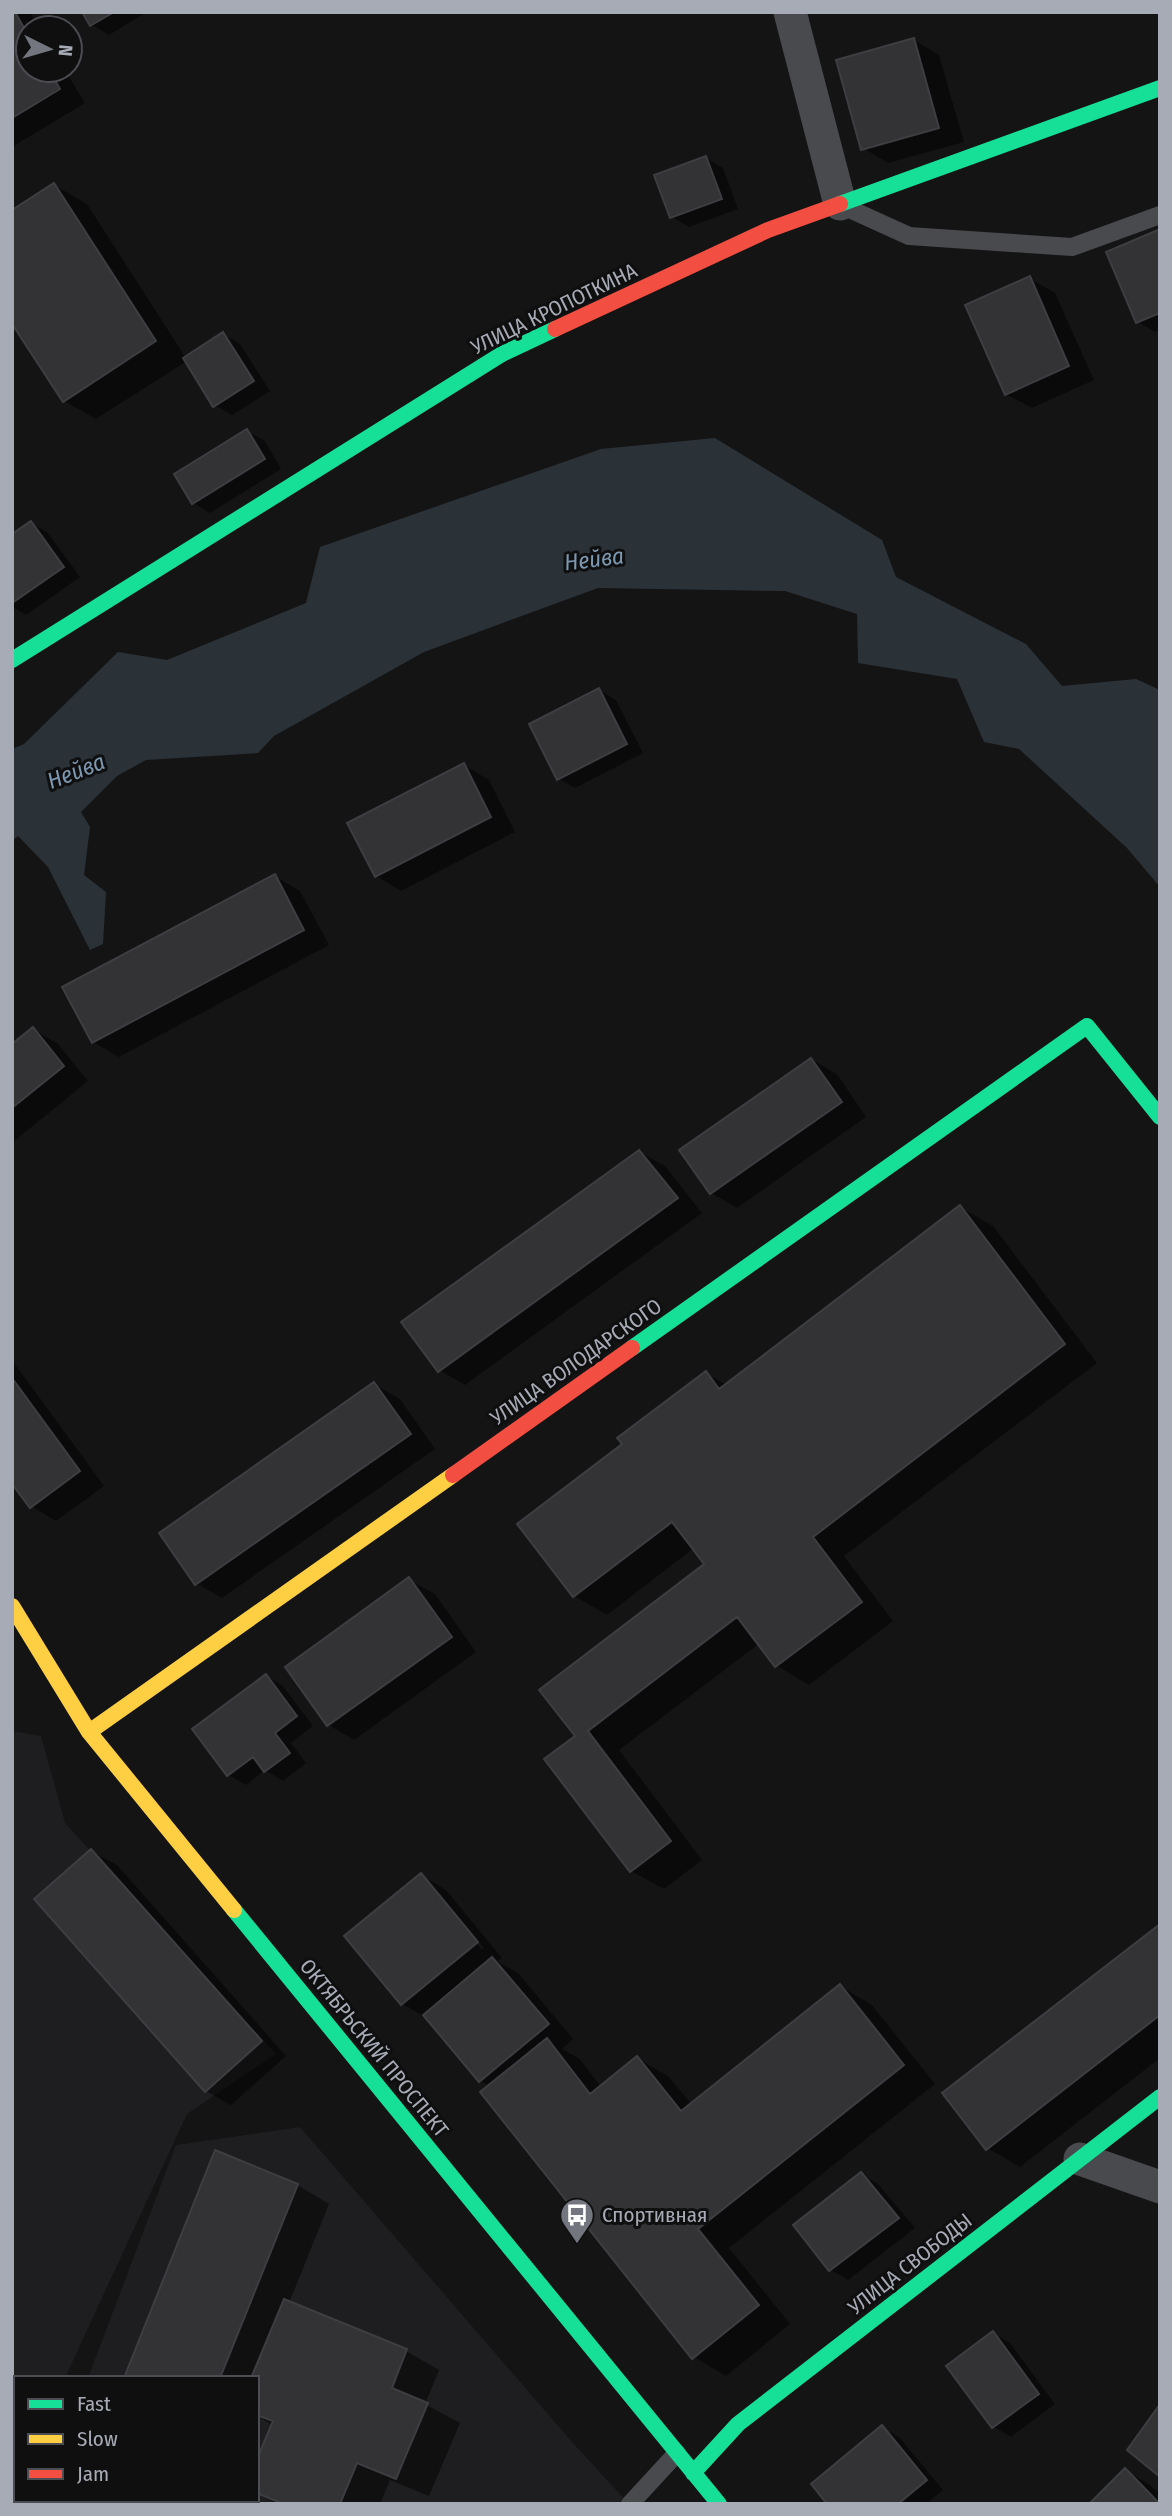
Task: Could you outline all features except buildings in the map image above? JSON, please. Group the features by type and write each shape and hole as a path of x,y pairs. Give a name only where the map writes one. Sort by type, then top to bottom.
{"street":[{"path":"790,12 840,204"},
{"name":"УЛИЦА КРОПОТКИНА","path":"12,660 502,354 768,230 1160,88"},
{"name":"УЛИЦА ВОЛОДАРСКОГО","path":"89,1732 1087,1026 1160,1118"},
{"name":"ОКТЯБРЬСКИЙ ПРОСПЕКТ","path":"12,1606 20,1636 89,1732 719,2504"},
{"name":"УЛИЦА СВОБОДЫ","path":"693,2473 738,2424 1160,2097"},
{"path":"1080,2159 1160,2187"}],"lane":[{"path":"840,204 909,236 1072,247 1160,215"},
{"path":"630,2504 677,2453"}],"shaded area":[{"path":"12,1731 41,1736 65,1823 276,2054 187,2114 66,2376 12,2378"},
{"path":"300,2127 572,2442 629,2504 12,2504 12,2396 14,2502 259,2502 259,2376 89,2376 176,2145"}],"water":[{"name":"Нейва","path":"715,438 882,540 896,577 1026,644 1062,686 1136,679 1160,690 1160,887 1127,848 1019,749 984,742 957,679 858,663 857,614 785,591 598,588 424,652 274,736 258,753 146,760 117,776 81,812 90,827 84,875 106,892 103,944 90,950 48,867 18,836 12,841 12,749 24,744 118,652 167,660 306,603 320,547 601,449"}],"traffic: fast":[{"path":"840,204 1160,88"},
{"path":"12,660 502,354 555,329"},
{"path":"632,1348 1087,1026 1160,1117"},
{"path":"234,1910 719,2504"},
{"path":"693,2473 738,2424 1160,2097"}],"traffic: slow":[{"path":"89,1732 453,1475"},
{"path":"12,1606 89,1732 234,1910"}],"traffic: jam":[{"path":"555,329 768,230 840,204"},
{"path":"453,1475 632,1348"}],"place":[{"name":"Спортивная","path":"577,2245"}]}
